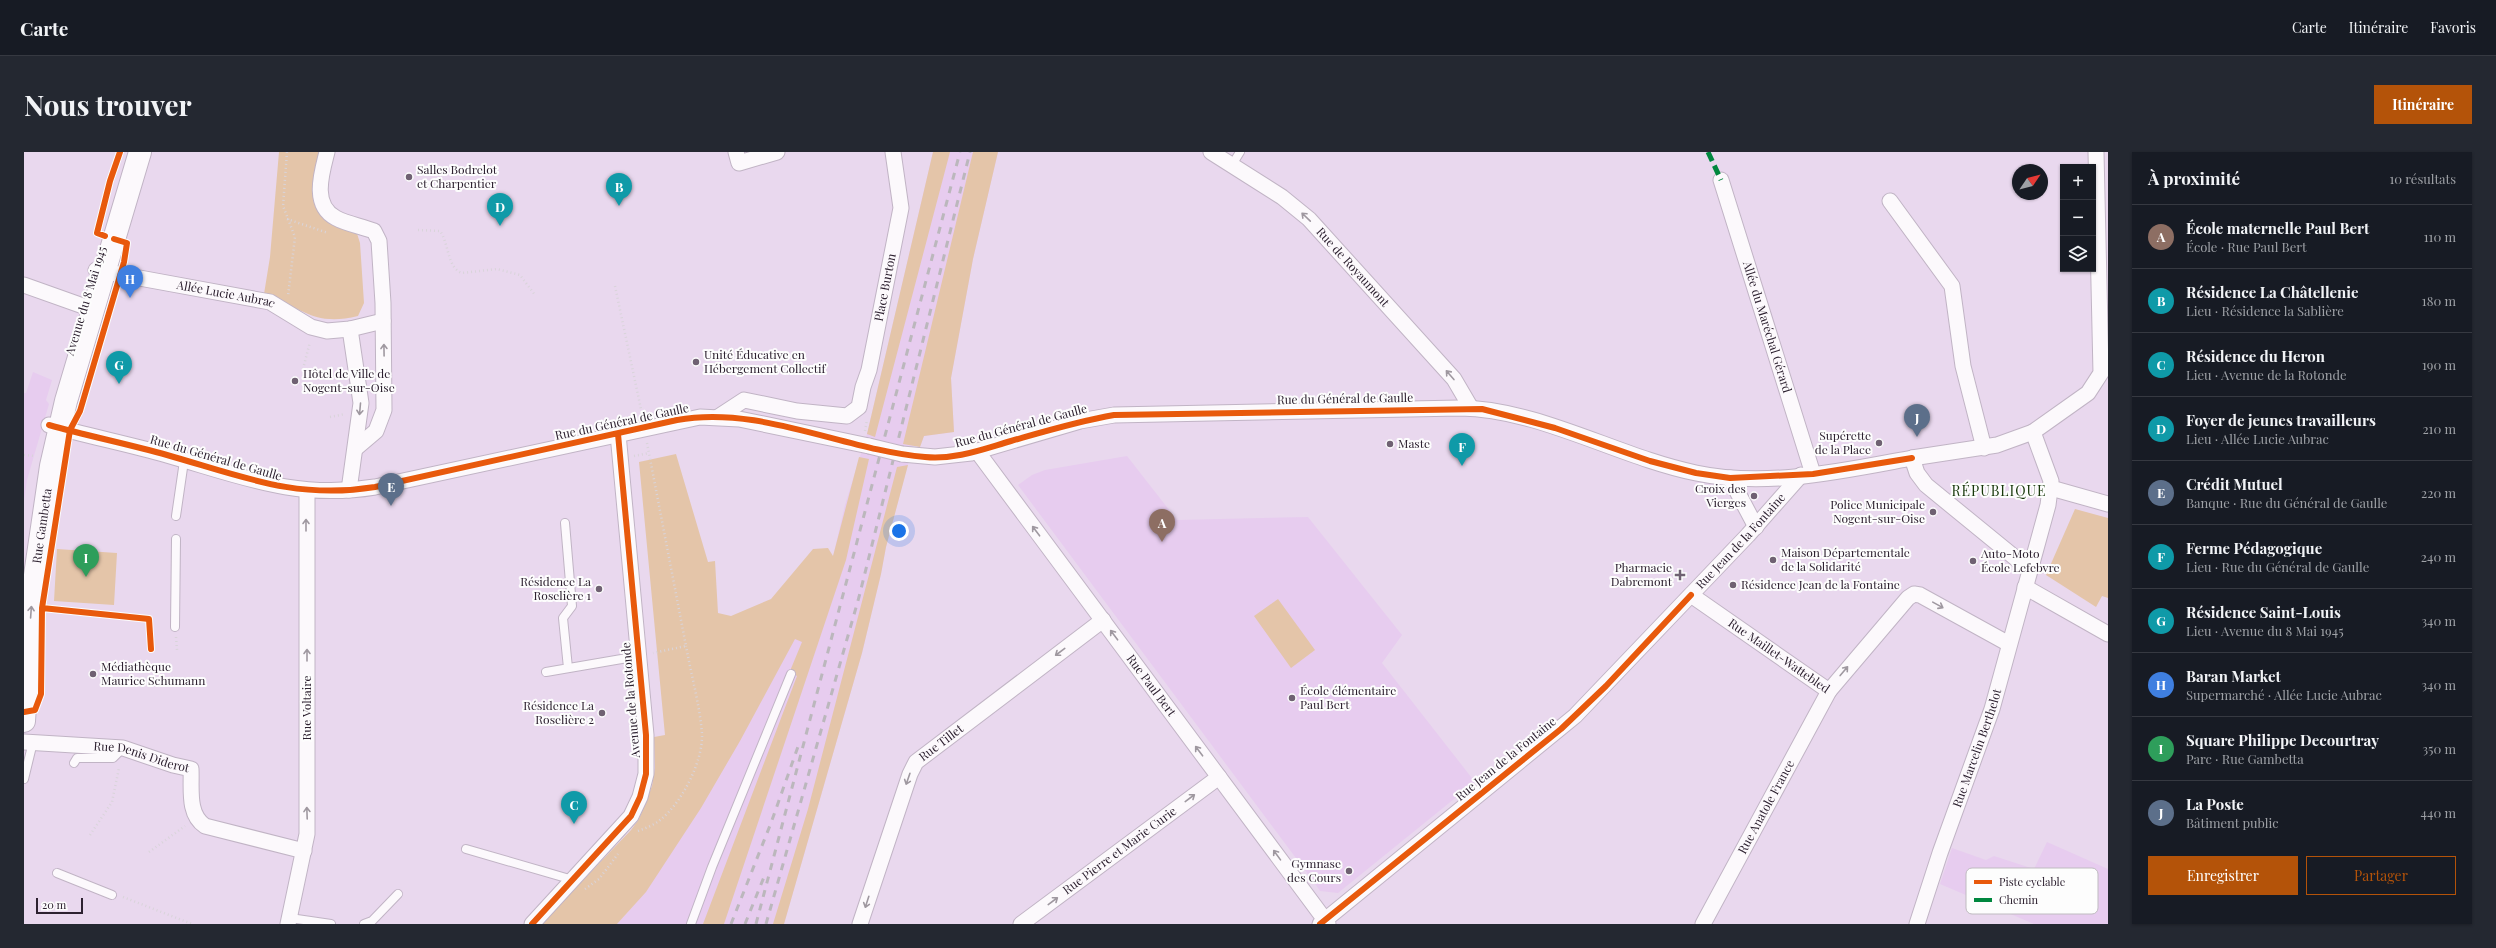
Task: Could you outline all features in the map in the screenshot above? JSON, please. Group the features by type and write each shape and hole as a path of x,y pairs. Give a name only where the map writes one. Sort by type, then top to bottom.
{"main road":[{"name":"Avenue du 8 Mai 1945","path":"54,426 100,271 139,155"},
{"name":"Avenue du 8 Mai 1945","path":"54,426 83,306 100,271"},
{"name":"Rue Gambetta","path":"24,544 29,531 54,426"},
{"name":"Rue Gambetta","path":"24,721 35,570 51,466 54,426"}],"street":[{"path":"327,152 320,189 326,209 334,217 374,231 379,241 383,321 384,410 376,431 356,448"},
{"path":"736,152 739,163 778,152"},
{"name":"Place Burton","path":"718,417 744,400 797,411 847,416 859,407 863,387 869,370 902,208 893,152"},
{"name":"Rue de Royaumont","path":"1211,152 1282,197 1309,219 1454,379 1471,408"},
{"path":"2096,152 2105,365"},
{"name":"Allée du Maréchal Gérard","path":"1720,180 1807,474"},
{"path":"1890,201 1952,286 1963,366 1984,448"},
{"name":"Allée Lucie Aubrac","path":"100,271 263,300 282,309 314,328 327,331 350,329 383,321"},
{"path":"24,285 83,306"},
{"path":"349,490 356,448 360,398 350,329"},
{"name":"Rue du Général de Gaulle","path":"54,426 280,488 307,491 349,490 383,485 688,418 718,417 768,424 902,454 945,457 977,451 1080,421 1114,415 1471,408 1532,421 1657,463 1696,473 1730,478 1807,474 1984,448 2005,443 2033,432 2088,393 2098,379 2105,365"},
{"path":"2033,432 2049,473 2051,488 2108,504"},
{"name":"Avenue de la Rotonde","path":"532,924 624,825 636,807 644,787 647,754 618,434"},
{"name":"Rue Paul Bert","path":"977,451 1219,777 1325,923"},
{"path":"1912,458 1920,480 2030,570"},
{"name":"Rue Jean de la Fontaine","path":"1325,923 1561,729 1606,686 1807,474"},
{"path":"1730,478 1756,527"},
{"name":"Rue Marcelin Berthelot","path":"1917,924 1953,816 1992,709 2051,488"},
{"name":"Rue Voltaire","path":"289,921 304,851 307,825 307,491"},
{"path":"2025,586 2108,634"},
{"name":"Rue Maillet-Wattebled","path":"1691,595 1829,691 1903,604 1914,594 1920,595 2009,644"},
{"name":"Rue Tillet","path":"860,924 910,774 916,762 1103,620"},
{"name":"Rue Anatole France","path":"1703,924 1829,691"},
{"name":"Rue Denis Diderot","path":"28,742 123,748 165,763 191,769 196,818"},
{"name":"Rue Pierre et Marie Curie","path":"1021,924 1219,777"},
{"path":"196,818 205,826 304,851"}],"lane":[{"path":"1232,165 1240,152"},
{"path":"176,516 184,461"},
{"path":"565,523 572,606 563,618 568,668"},
{"path":"175,627 176,539"},
{"path":"546,672 639,656"},
{"path":"691,924 712,867 792,674"},
{"path":"24,779 28,742"},
{"path":"74,763 77,758 113,758 123,748"},
{"path":"466,849 573,880"},
{"path":"57,873 116,895"},
{"path":"364,924 372,921 398,894"},
{"path":"289,921 331,924"}],"path":[{"path":"282,309 289,293 295,237 283,206 286,152"},
{"path":"418,230 440,232 444,236 454,267 458,272 462,273 497,268 520,275 535,295"},
{"path":"615,286 645,428 702,734 699,758 688,782 661,819 634,835"},
{"path":"303,369 314,328"},
{"path":"639,656 686,646"},
{"path":"90,835 112,802 123,748"},
{"path":"149,852 196,818"},
{"path":"573,880 586,889 599,879 622,849"},
{"path":"116,895 192,924"}],"shaded area":[{"path":"279,152 327,152 324,203 354,224 360,243 364,303 358,316 343,319 319,318 264,294 270,257"},
{"path":"933,152 998,152 973,259 951,378 954,432 924,436 920,447 913,445 886,547 862,653 784,924 617,924 633,906 833,557 845,505 867,434"},
{"path":"933,152 950,152 875,437 867,434"},
{"path":"973,152 998,152 973,259 951,378 954,432 924,436 920,447 903,444"},
{"path":"33,372 52,380 46,400 49,404 27,480 24,501 24,393 26,393"},
{"path":"676,454 708,562 715,561 718,613 731,616 771,599 813,549 828,548 833,556 859,457 869,459 846,560 724,924 703,924 797,676 790,671 802,642 795,639 740,741 701,808 646,892 617,924 541,924 631,830 639,819 652,786 655,768 654,737 665,735 639,462"},
{"name":"École élémentaire Paul Bert","path":"1127,456 1177,520 1308,517 1402,635 1382,663 1475,782 1338,893 1320,891 1018,485 1032,475 1045,470"},
{"path":"908,465 886,547 862,653 784,924 773,924 808,809 897,467"},
{"path":"2075,509 2108,518 2108,598 2102,596 2096,607 2046,575"},
{"path":"57,549 117,553 114,605 54,601"},
{"path":"1278,599 1315,650 1291,668 1254,616"},
{"path":"2047,842 2108,869 2108,924 2034,924 2010,914 2098,914 2098,868 2034,868"},
{"path":"1952,848 1986,860 1994,856 2031,868 1966,868 1966,895 1940,884"}],"railway":[{"path":"756,924 960,152"},
{"path":"766,924 859,597 970,152"},
{"path":"731,924 771,823 800,741"},
{"path":"745,924 764,877"}],"marked path":[{"path":"1708,152 1721,180"}],"cycle path":[{"path":"105,236 97,233 110,181 120,152"},
{"path":"24,712 35,710 41,694 42,608 70,430 80,411 124,262 127,243 114,239"},
{"path":"49,425 152,451 269,484 320,490 346,490 375,487 677,420 708,417 740,418 771,423 894,453 936,458 969,453 1062,426 1114,415 1482,409 1555,428 1650,461 1696,473 1730,478 1813,474 1912,458"},
{"path":"532,924 631,816 640,797 646,774 646,735 618,434"},
{"path":"1320,924 1561,729 1606,686 1691,595"},
{"path":"42,608 149,619 151,649"}],"place":[{"name":"Salles Bodrelot et Charpentier","path":"409,177"},
{"name":"Résidence La Châtellenie","path":"619,206"},
{"name":"Foyer de jeunes travailleurs","path":"500,226"},
{"name":"Baran Market","path":"130,298"},
{"name":"Unité Éducative en Hébergement Collectif","path":"696,362"},
{"name":"Hôtel de Ville de Nogent-sur-Oise","path":"295,381"},
{"name":"Résidence Saint-Louis","path":"119,384"},
{"name":"La Poste","path":"1917,437"},
{"name":"Supérette de la Place","path":"1879,443"},
{"name":"Maste","path":"1390,444"},
{"name":"Ferme Pédagogique","path":"1462,466"},
{"name":"Croix des Vierges","path":"1754,496"},
{"name":"Crédit Mutuel","path":"391,506"},
{"name":"Police Municipale Nogent-sur-Oise","path":"1933,512"},
{"name":"École maternelle Paul Bert","path":"1162,542"},
{"name":"Maison Départementale de la Solidarité","path":"1773,560"},
{"name":"Auto-Moto École Lefebvre","path":"1973,561"},
{"name":"Pharmacie Dabremont","path":"1680,575"},
{"name":"Square Philippe Decourtray","path":"86,577"},
{"name":"Résidence Jean de la Fontaine","path":"1733,585"},
{"name":"Résidence La Roselière 1","path":"599,589"},
{"name":"Médiathèque Maurice Schumann","path":"93,674"},
{"name":"École élémentaire Paul Bert","path":"1292,698"},
{"name":"Résidence La Roselière 2","path":"602,713"},
{"name":"Résidence du Heron","path":"574,824"},
{"name":"Gymnase des Cours","path":"1349,871"}],"district":[{"name":"RÉPUBLIQUE","path":"1999,491"}]}
